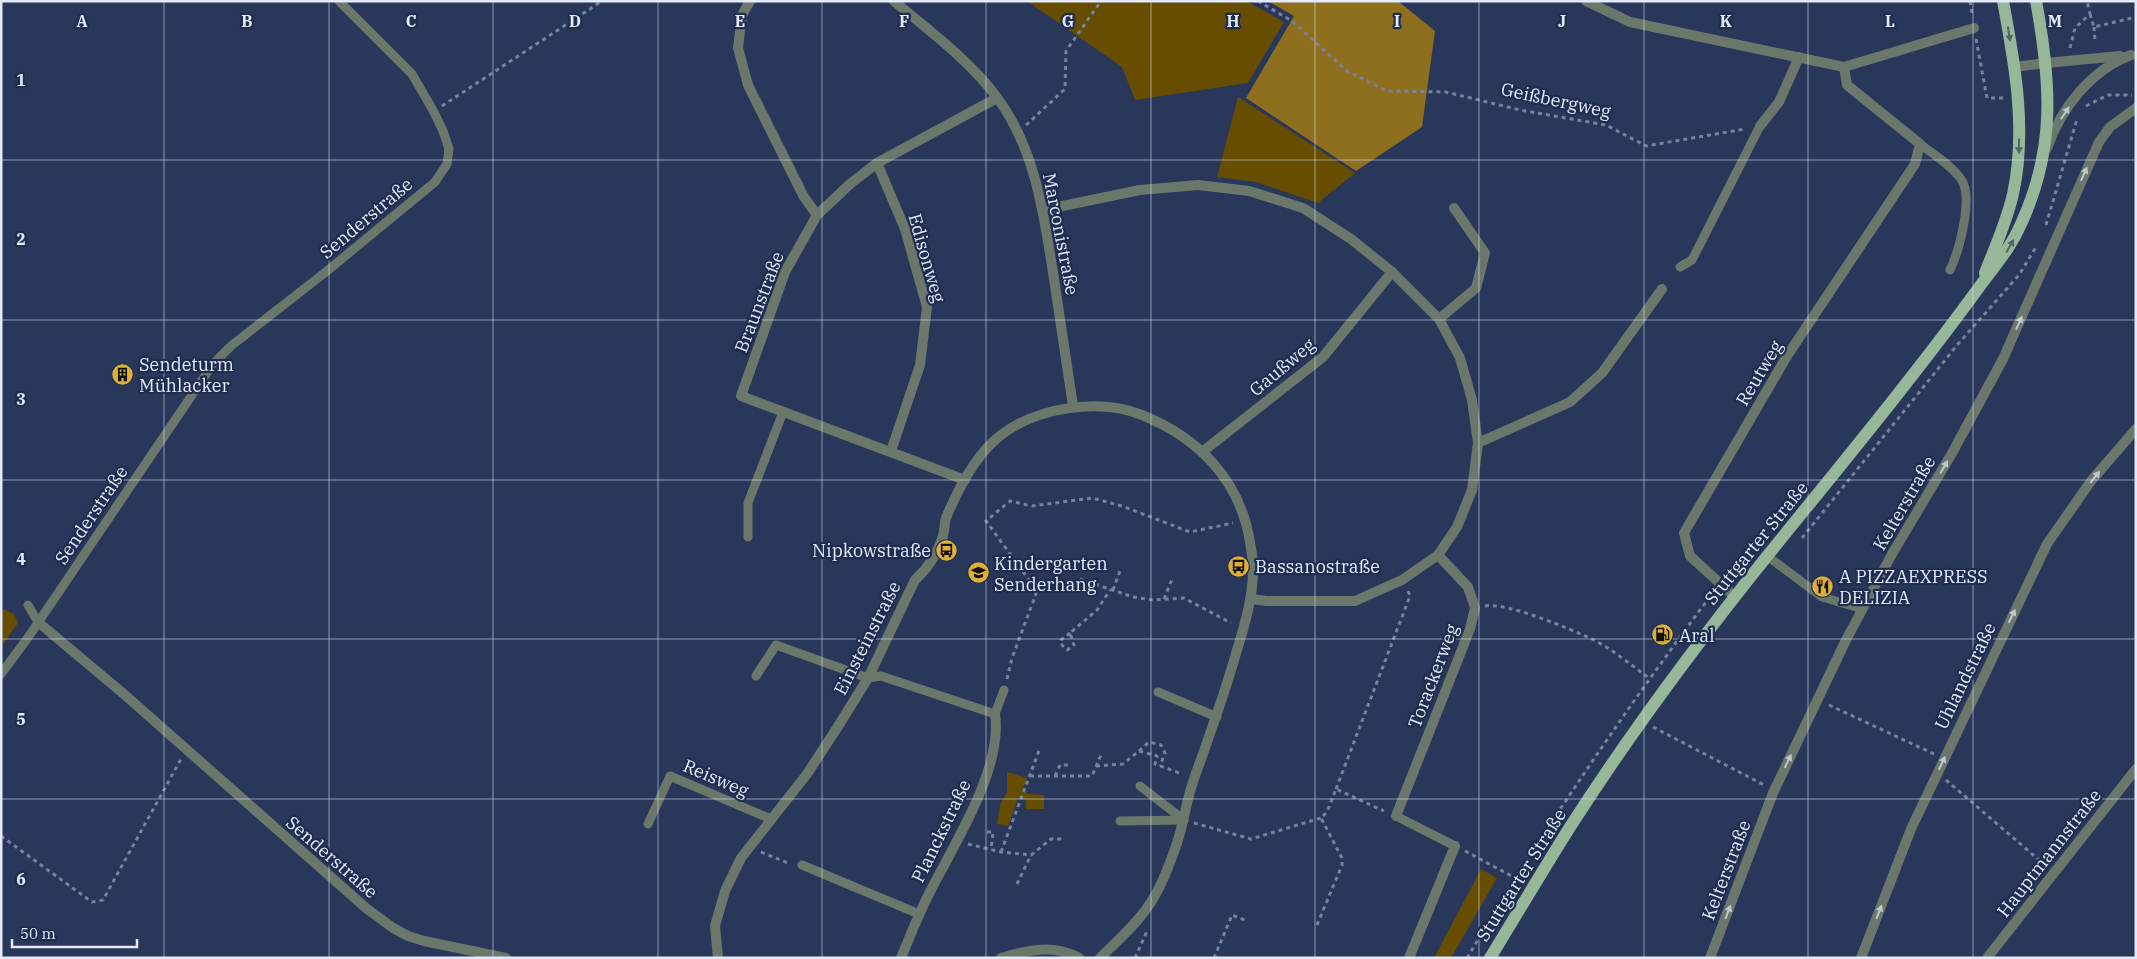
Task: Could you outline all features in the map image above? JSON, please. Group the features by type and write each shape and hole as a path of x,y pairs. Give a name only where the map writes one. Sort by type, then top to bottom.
{"main road":[{"name":"Stuttgarter Straße","path":"1980,285 2013,195 2019,154 2018,97 2003,1"},
{"name":"Stuttgarter Straße","path":"1490,958 1571,825 1642,721 1735,596 1923,363 2007,251 2022,224 2044,157 2049,97 2046,63 2036,1"}],"street":[{"path":"750,1 742,15 738,48 748,85 804,197 817,215"},
{"name":"Marconistraße","path":"894,1 976,72 997,98 1018,133 1031,165 1043,210 1074,406"},
{"path":"1586,1 1630,22 1844,67 1974,28"},
{"path":"2014,67 2133,55"},
{"path":"2044,157 2050,138 2080,91 2100,71 2114,62 2133,55"},
{"path":"1760,126 1779,102 1800,57"},
{"path":"1844,67 1847,85 1920,144"},
{"name":"Braunstraße","path":"783,412 741,396 785,272 817,215 850,184 877,163 997,98"},
{"name":"Kelterstraße","path":"1710,958 1774,790 1863,609 2003,359 2092,156 2110,127 2136,108"},
{"name":"Reutweg","path":"1735,596 1690,556 1684,532 1786,356 1915,164 1920,144"},
{"name":"Edisonweg","path":"877,163 904,229 927,307 920,365 891,451"},
{"path":"1043,210 1140,190 1198,185 1249,191 1302,208 1351,239 1392,272 1439,319 1460,358 1472,400 1478,443 1472,490 1457,527 1438,555 1402,580 1355,601 1267,601 1250,599"},
{"path":"1439,319 1476,288 1484,254 1454,208"},
{"name":"Gaußweg","path":"1202,452 1323,357 1392,272"},
{"path":"1478,443 1570,402 1602,373 1662,289"},
{"name":"Einsteinstraße","path":"718,958 715,926 726,891 741,858 807,774 868,678 915,580 928,568 943,536 945,520 965,480 982,454 1000,435 1026,420 1074,406 1104,407 1133,411 1167,425 1202,452 1226,478 1246,520 1254,568 1250,599 1243,629 1217,717 1194,779 1175,850 1149,905 1100,958"},
{"path":"783,412 965,480"},
{"name":"Uhlandstraße","path":"1862,958 1911,829 2047,544 2091,481 2136,429"},
{"name":"Torackerweg","path":"1396,816 1470,629 1474,608 1468,586 1438,555"},
{"name":"Senderstraße","path":"38,622 125,695 366,908 393,928 424,941 506,958"},
{"name":"Planckstraße","path":"901,958 919,914 955,846 973,807 994,749 996,727 994,714"},
{"name":"Hauptmannstraße","path":"1992,956 2054,873 2136,769"},
{"path":"1409,958 1455,846"},
{"path":"1001,958 1033,950 1048,949 1060,950 1079,958"}],"lane":[{"name":"Senderstraße","path":"38,622 213,364 231,346 327,271 435,182 447,164 449,149 443,131 412,74 339,1"},
{"path":"1680,267 1692,260 1760,126"},
{"path":"1920,144 1951,168 1962,181 1966,197 1962,234 1950,270"},
{"path":"748,537 748,503 783,412"},
{"path":"1767,556 1822,597 1863,609"},
{"path":"1,674 38,622 28,605"},
{"path":"756,676 776,645 868,678 880,676 994,714 1004,690"},
{"path":"1158,692 1217,717"},
{"name":"Reisweg","path":"648,824 670,776 771,819"},
{"path":"1140,786 1184,820"},
{"path":"1396,816 1455,846"},
{"path":"1120,821 1184,820"},
{"path":"802,865 919,914"}],"path":[{"path":"434,112 602,1"},
{"path":"1018,133 1065,89 1066,50 1101,1"},
{"name":"Geißbergweg","path":"1258,1 1292,21 1347,71 1387,91 1446,92 1520,110 1606,125 1646,146 1760,126"},
{"path":"2088,1 2095,40"},
{"path":"2067,62 2075,28 2090,14"},
{"path":"2094,27 2136,17"},
{"path":"1974,28 1987,98 2018,97"},
{"path":"1004,690 1012,658 1036,594 1026,576 986,521 1010,501 1032,506 1092,498 1122,506 1190,532 1246,520"},
{"path":"1070,633 1074,645 1067,650 1060,644 1061,640 1097,610 1111,590 1121,568"},
{"path":"1164,599 1173,577"},
{"path":"1080,579 1133,597 1153,600 1184,598 1243,629"},
{"path":"1207,827 1251,839 1320,818 1327,812 1410,596 1402,580"},
{"path":"1474,608 1492,605 1530,615 1592,639 1649,678"},
{"path":"1827,704 1944,759"},
{"path":"1642,721 1699,753 1774,790"},
{"path":"1096,766 1123,764 1150,742 1161,745 1165,753 1160,766"},
{"path":"1001,852 1040,748"},
{"path":"1,836 92,902 103,900 186,750"},
{"path":"1138,751 1157,756 1154,764 1194,779"},
{"path":"1030,776 1092,776 1101,755"},
{"path":"1054,776 1060,765 1069,765"},
{"path":"1946,780 2054,873"},
{"path":"1336,789 1396,816"},
{"path":"1317,925 1342,865 1342,858 1320,818"},
{"path":"987,832 993,832 991,850"},
{"path":"1017,884 1031,855 1050,840 1064,839"},
{"path":"955,846 968,844 1001,852 1031,855"},
{"path":"1455,846 1515,878"},
{"path":"749,848 797,867 802,865"},
{"path":"1214,958 1232,915 1247,921"}],"shaded area":[{"path":"1027,1 1246,1 1284,22 1248,83 1135,100 1122,67"},
{"path":"1268,1 1398,1 1435,31 1422,127 1356,171 1246,98 1294,16"},
{"path":"1238,97 1355,173 1318,203 1256,182 1217,177"},
{"path":"4,609 14,614 18,623 1,647 1,613"},
{"path":"1007,772 1027,778 1022,791 1030,794 1044,795 1044,809 1026,809 1026,800 1018,798 1008,826 997,824 1000,805 1007,792"},
{"path":"1481,869 1497,878 1451,958 1434,958"}],"place":[{"name":"Sendeturm Mühlacker","path":"123,374"},
{"name":"Nipkowstraße","path":"947,550"},
{"name":"Bassanostraße","path":"1239,566"},
{"name":"Kindergarten Senderhang","path":"978,573"},
{"name":"A PIZZAEXPRESS DELIZIA","path":"1823,586"},
{"name":"Aral","path":"1663,635"}]}
